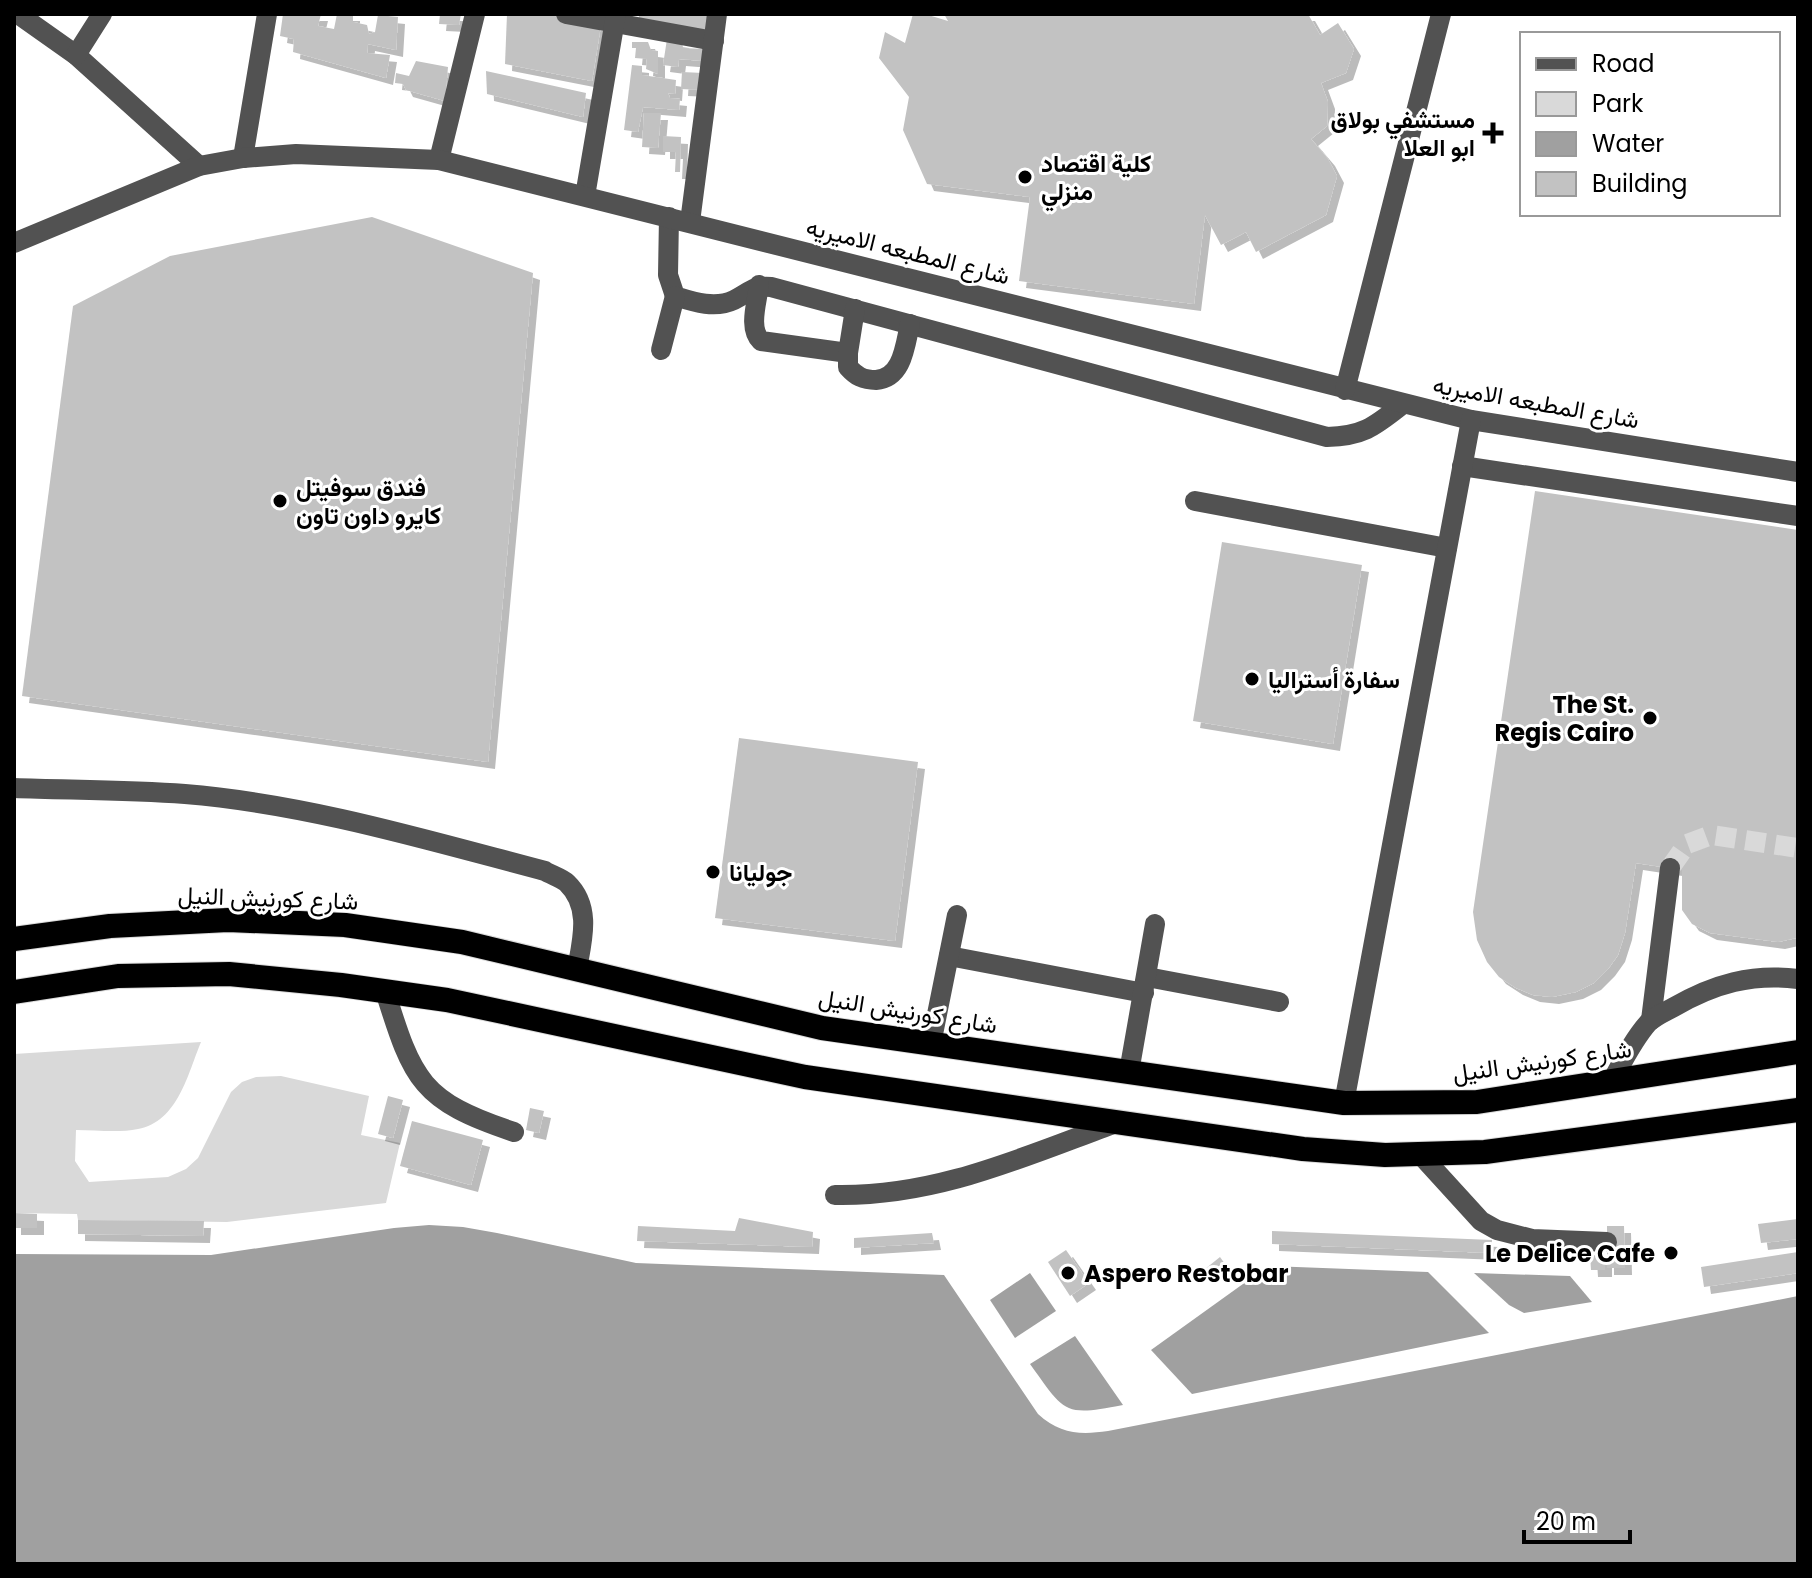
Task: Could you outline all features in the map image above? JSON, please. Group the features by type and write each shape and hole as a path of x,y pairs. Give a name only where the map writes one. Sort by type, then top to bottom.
{"highway":[{"name":"شارع كورنيش النيل","path":"14,939 154,923 228,920 331,924 462,942 822,1028 1344,1103 1477,1102 1798,1052"},
{"path":"14,992 118,976 229,974 385,991 447,1000 805,1077 1303,1149 1385,1155 1485,1152 1798,1110"}],"street":[{"path":"18,14 76,55 199,166"},
{"path":"76,55 102,14"},
{"path":"243,158 267,14"},
{"path":"439,160 475,14"},
{"path":"566,14 615,18 714,41"},
{"path":"661,350 675,296 668,275 717,14"},
{"path":"1345,390 1441,14"},
{"path":"585,196 615,18"},
{"name":"شارع المطبعه الاميريه","path":"14,243 199,166 243,158 296,154 439,160 1471,420 1798,472"},
{"path":"675,296 700,304 715,304 732,301 759,285 1327,437 1351,436 1370,430 1403,404"},
{"path":"759,285 754,328 761,341 848,353"},
{"path":"855,309 848,367 856,376 881,380 891,375 899,366 910,324"},
{"path":"1344,1103 1471,420"},
{"path":"1462,466 1798,516"},
{"path":"1195,501 1447,548"},
{"path":"16,788 186,794 374,826 545,871 567,883 581,905 585,928 577,969"},
{"path":"1651,1020 1670,868"},
{"path":"931,1044 957,915"},
{"path":"1129,1072 1155,924"},
{"path":"949,956 1279,1002"},
{"path":"1612,1081 1636,1038 1651,1020 1705,990 1734,981 1765,977 1798,979"},
{"path":"385,991 404,1051 417,1074 433,1092 452,1108 514,1132"},
{"path":"835,1195 895,1193 929,1188 1116,1123"},
{"path":"1419,1153 1481,1221 1497,1230 1532,1239 1607,1242"}],"green space":[{"path":"201,1042 180,1094 163,1117 152,1125 131,1130 76,1130 75,1161 89,1182 168,1177 186,1169 198,1158 231,1092 242,1082 256,1077 281,1076 369,1096 361,1135 400,1143 386,1203 227,1222 78,1220 77,1214 14,1213 14,1054"}],"water":[{"path":"429,1225 497,1233 636,1263 944,1275 1038,1414 1054,1426 1079,1433 1108,1431 1798,1296 1798,1564 14,1564 14,1254 211,1255"},
{"path":"1268,1266 1428,1272 1489,1333 1192,1394 1151,1350"},
{"path":"1030,1273 1056,1311 1015,1338 990,1300"},
{"path":"1474,1273 1570,1276 1592,1302 1524,1313 1509,1305"},
{"path":"1075,1336 1123,1405 1088,1410 1067,1407 1030,1364"}],"building":[{"path":"283,14 321,14 318,26 334,29 337,14 353,14 353,22 367,25 369,34 375,32 378,15 398,17 396,50 368,44 367,53 390,55 386,78 293,52 294,39 280,36"},
{"path":"440,14 461,14 459,25 439,24"},
{"path":"507,14 545,14 601,25 592,81 505,64"},
{"path":"639,14 709,14 707,36 639,24"},
{"name":"كلية اقتصاد منزلي","path":"913,14 948,21 944,14 1308,14 1320,35 1338,23 1354,49 1346,73 1321,83 1328,102 1327,126 1311,139 1328,159 1337,176 1326,215 1256,252 1246,232 1221,245 1205,215 1194,304 1019,281 1030,197 927,184 903,130 909,97 879,58 885,32 905,43"},
{"path":"667,39 682,41 683,48 705,49 704,61 679,59 678,67 663,65"},
{"path":"632,42 648,42 651,50 658,51 658,74 646,69 647,59 635,58 636,48 632,48"},
{"path":"416,61 448,67 445,101 406,90 403,84 395,83 396,73 409,76"},
{"path":"632,65 642,66 642,75 676,80 675,94 668,93 670,98 680,99 679,110 643,107 638,132 624,130"},
{"path":"486,71 586,93 583,117 487,94"},
{"path":"682,72 703,73 702,90 681,89"},
{"path":"644,113 661,113 658,148 642,147"},
{"path":"663,136 681,137 680,172 675,172 676,152 663,152"},
{"name":"فندق سوفيتل كايرو داون تاون","path":"372,217 533,273 488,762 22,696 73,306 170,256"},
{"name":"The St. Regis Cairo","path":"1535,491 1798,530 1796,938 1778,942 1710,933 1692,924 1682,910 1682,870 1636,863 1625,933 1618,955 1594,983 1576,992 1552,997 1533,995 1499,977 1487,962 1477,940 1473,912"},
{"path":"1222,542 1362,565 1333,744 1193,721"},
{"path":"739,738 918,762 895,941 715,918"},
{"path":"388,1096 403,1100 393,1138 378,1134"},
{"path":"530,1108 544,1111 539,1133 526,1130"},
{"path":"412,1121 483,1140 471,1185 400,1166"},
{"path":"14,1213 37,1214 37,1228 14,1228"},
{"path":"739,1218 813,1232 812,1247 637,1241 638,1226 735,1231"},
{"path":"1798,1219 1798,1239 1761,1243 1758,1224"},
{"path":"78,1220 204,1221 203,1236 78,1234"},
{"path":"1607,1226 1624,1226 1625,1268 1607,1268"},
{"path":"1272,1231 1492,1240 1491,1253 1272,1244"},
{"path":"932,1233 934,1243 854,1248 854,1238"},
{"name":"Aspero Restobar","path":"1066,1250 1089,1283 1070,1296 1048,1262"},
{"path":"1798,1252 1798,1273 1704,1287 1701,1267"},
{"path":"1590,1255 1605,1256 1605,1270 1591,1270"},
{"path":"1220,1257 1225,1264 1211,1276 1205,1269"}],"tunnel":[{"path":"1670,868 1687,844 1711,835 1798,848"}],"place":[{"name":"مستشفي بولاق ابو العلا","path":"1493,133"},
{"name":"كلية اقتصاد منزلي","path":"1025,177"},
{"name":"فندق سوفيتل كايرو داون تاون","path":"280,501"},
{"name":"سفارة أستراليا","path":"1252,679"},
{"name":"The St. Regis Cairo","path":"1650,718"},
{"name":"جوليانا","path":"713,872"},
{"name":"Le Delice Cafe","path":"1671,1253"},
{"name":"Aspero Restobar","path":"1068,1273"}]}
